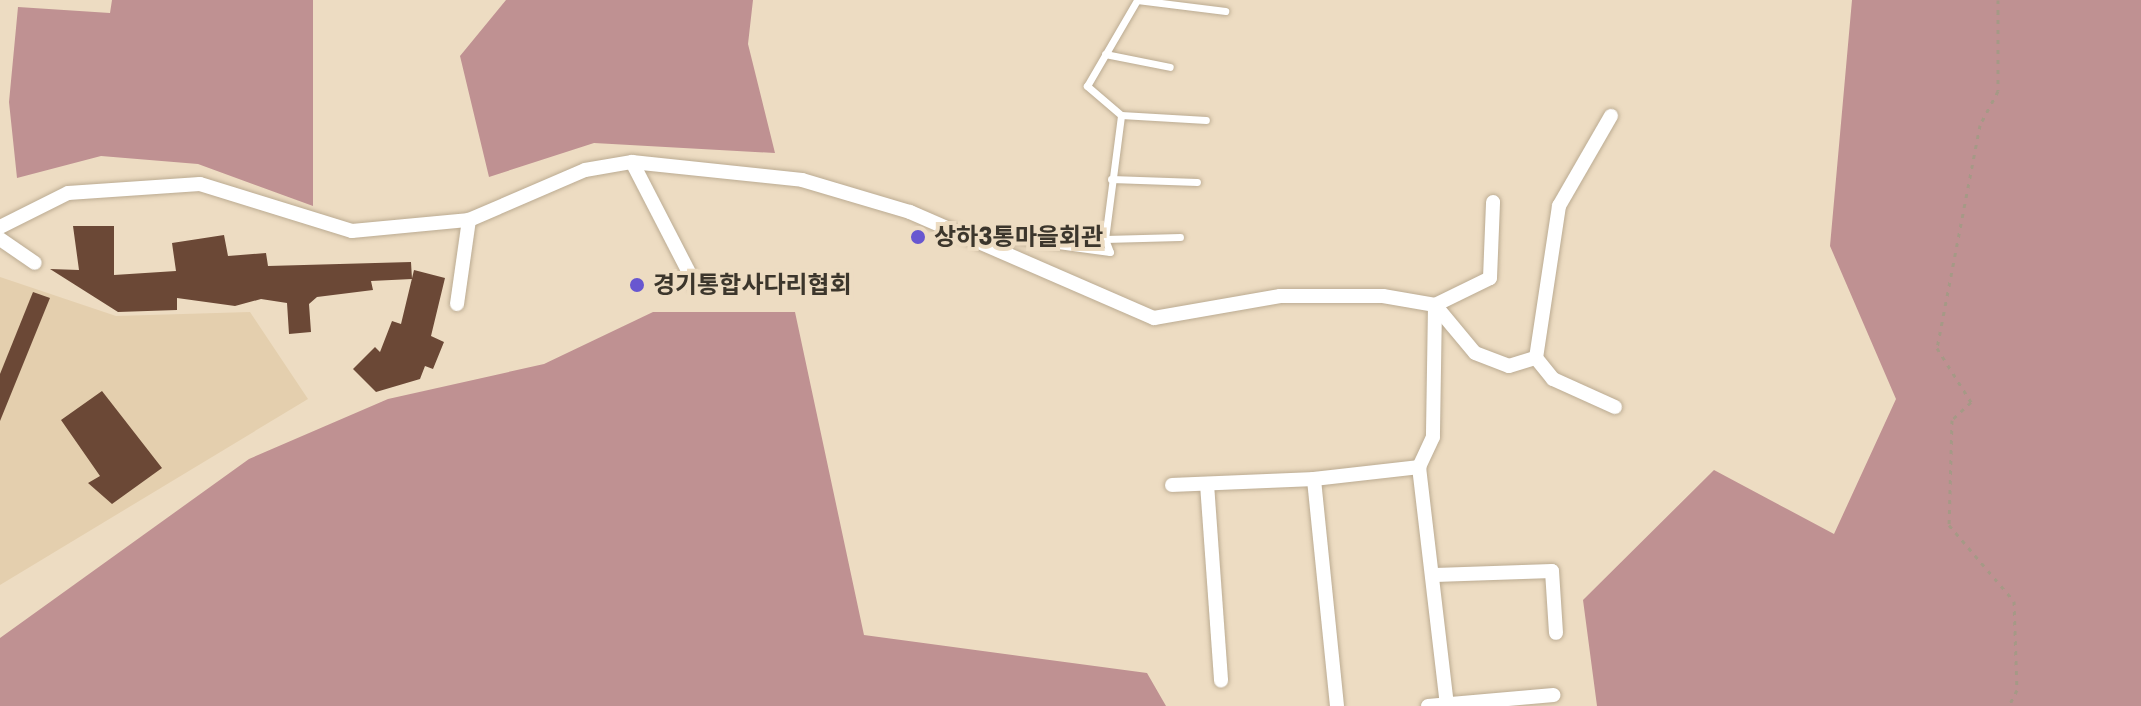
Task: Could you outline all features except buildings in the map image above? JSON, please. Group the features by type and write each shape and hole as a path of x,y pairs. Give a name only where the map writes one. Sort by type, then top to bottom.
{"street":[{"path":"1611,116 1559,206 1536,358 1553,379 1615,407"},
{"path":"632,162 695,284"},
{"path":"0,227 68,193 200,184 352,231 469,220 585,170 632,162 802,180 957,233 1154,318 1280,296 1383,296 1435,305 1490,278 1493,202"},
{"path":"457,304 469,220"},
{"path":"0,239 35,263"},
{"path":"1435,305 1475,353 1509,366 1536,358"},
{"path":"1435,305 1433,437 1419,467 1435,575 1447,704"},
{"path":"1172,485 1314,479 1419,467"},
{"path":"1314,479 1337,706"},
{"path":"1207,484 1221,681"},
{"path":"1435,575 1552,571 1556,633"},
{"path":"1428,706 1554,695"}],"lane":[{"path":"1206,120 1121,115 1087,86 1137,0 1225,11"},
{"path":"1105,54 1170,67"},
{"path":"957,233 1110,252 1105,239 1121,115"},
{"path":"1111,179 1197,182"},
{"path":"1105,239 1180,237"}],"path":[{"path":"1998,0 1998,91 1980,125 1937,348 1971,402 1952,420 1949,525 2014,601 2017,690 2009,706"}],"shaded area":[{"path":"112,0 313,0 313,206 198,164 101,156 17,178 9,102 18,7 110,13"},
{"path":"506,0 753,0 748,44 775,153 594,143 489,177 460,56"},
{"path":"1852,0 2141,0 2141,706 1597,706 1583,600 1714,470 1834,534 1896,399 1830,246"},
{"path":"0,277 116,316 250,312 308,399 0,585"},
{"path":"653,312 795,312 864,635 1147,673 1166,706 0,706 0,638 249,459 388,399 544,364"}],"place":[{"name":"상하3통마을회관","path":"918,237"},
{"name":"경기통합사다리협회","path":"637,285"}]}
